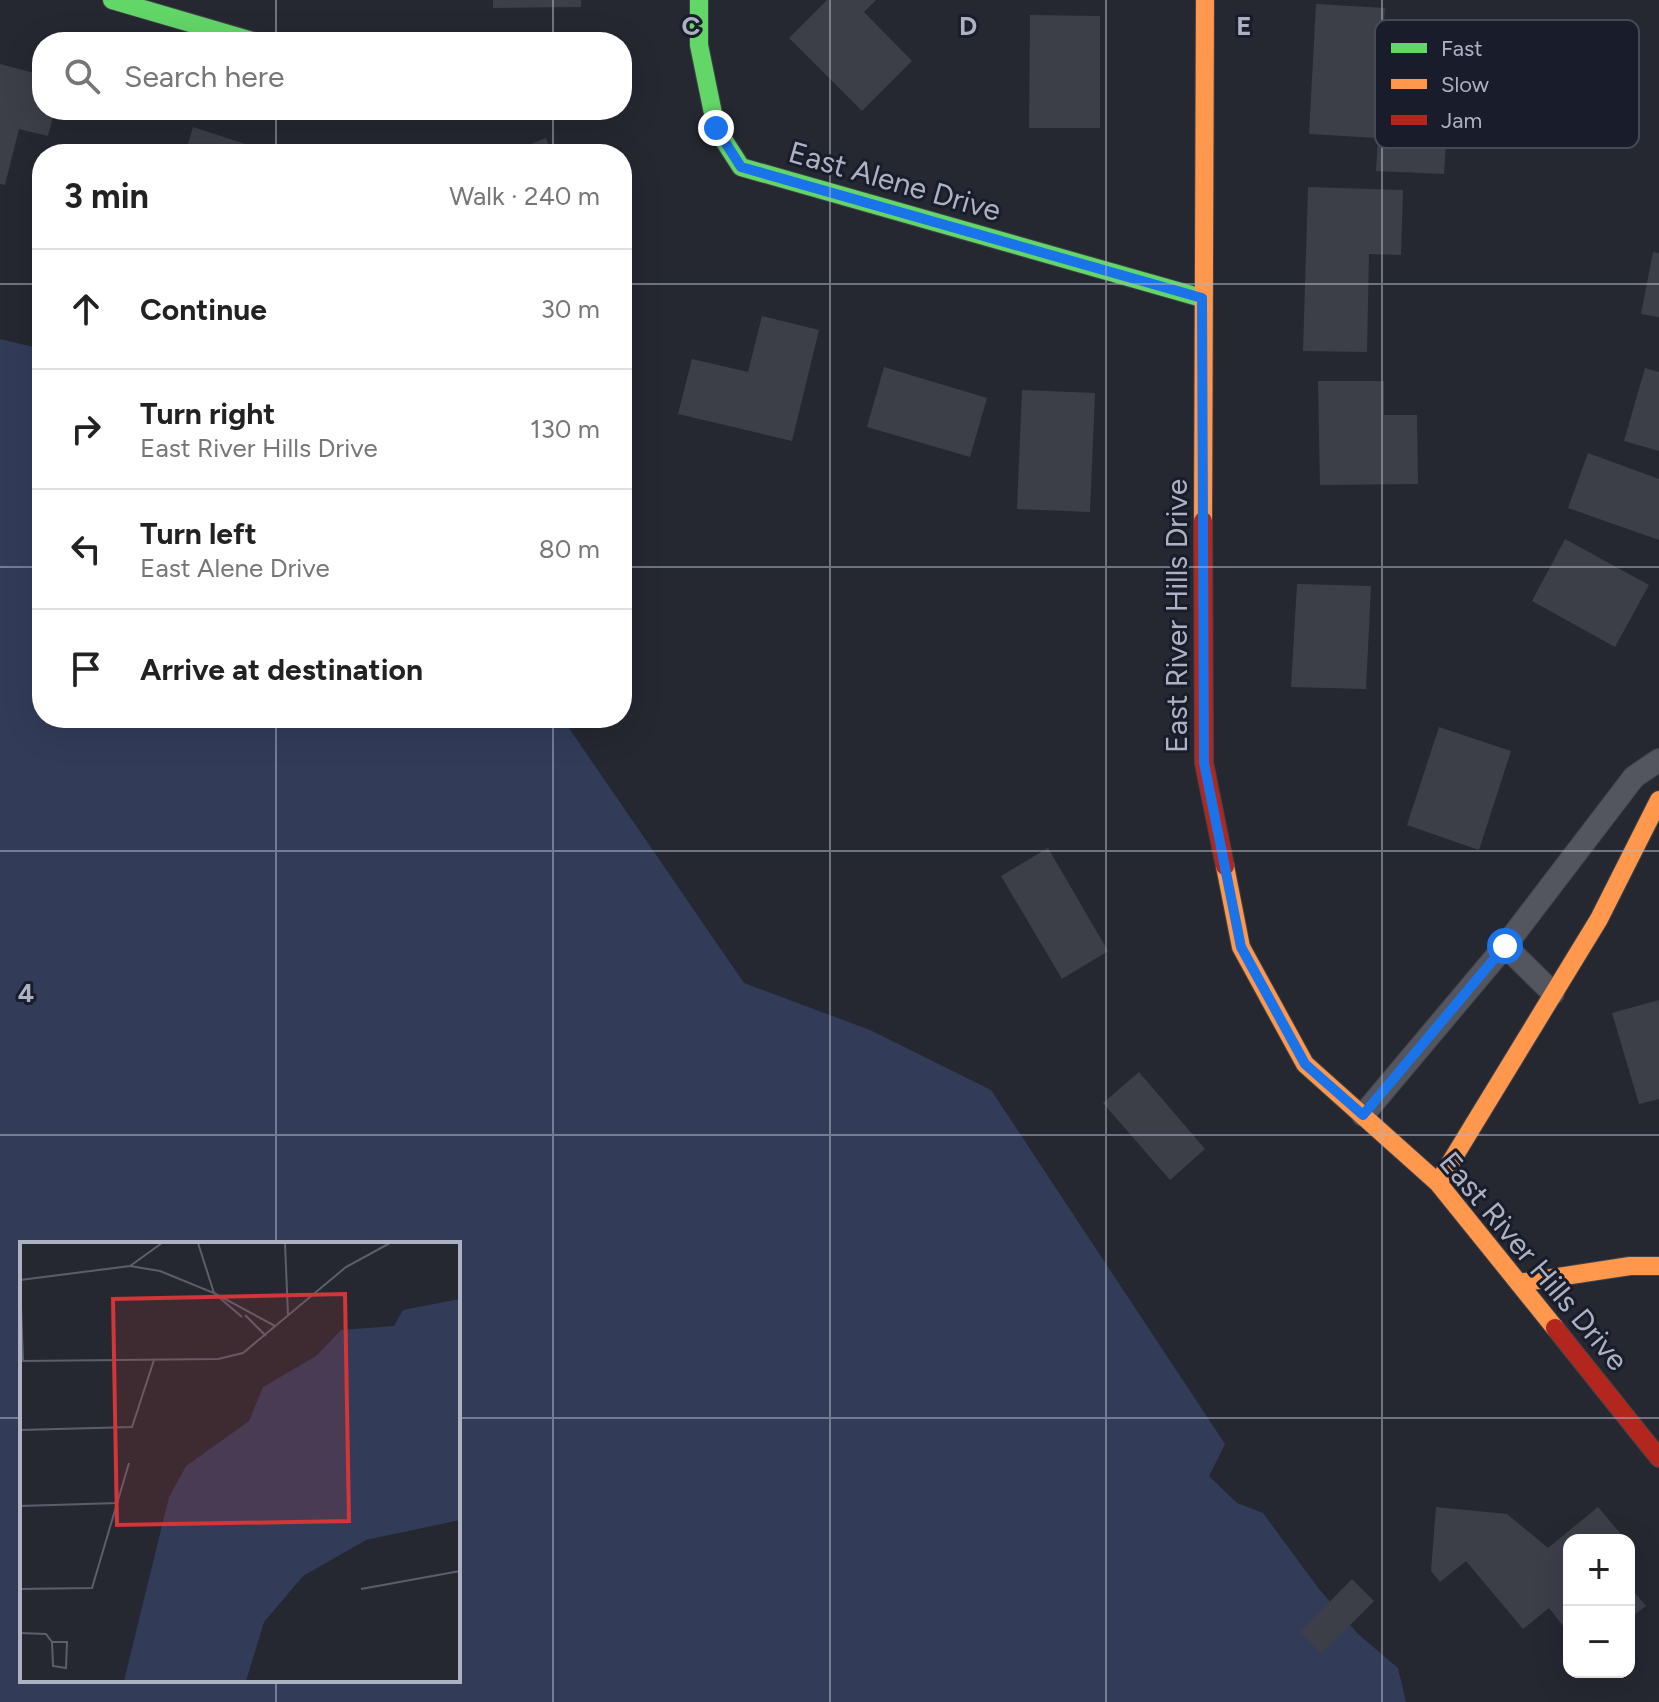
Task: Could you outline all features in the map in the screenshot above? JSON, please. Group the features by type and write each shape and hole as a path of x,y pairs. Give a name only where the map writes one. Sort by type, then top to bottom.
{"street":[{"path":"112,0 222,32"},
{"name":"East Alene Drive","path":"699,0 699,45 716,128 741,167 1202,298"},
{"name":"East River Hills Drive","path":"1205,0 1203,748 1241,947 1305,1064 1438,1183 1659,1458"},
{"path":"1438,1183 1599,919 1659,800"},
{"path":"1519,1283 1630,1266 1659,1266"}],"lane":[{"path":"1363,1115 1505,946 1634,777 1659,760"},
{"path":"1505,946 1553,993"}],"water":[{"path":"0,339 32,347 32,728 569,728 744,983 870,1030 991,1090 1225,1444 1209,1476 1237,1503 1263,1513 1319,1589 1358,1634 1398,1668 1406,1702 0,1702"}],"building":[{"path":"493,0 581,0 581,7 493,8"},
{"path":"827,0 876,0 864,12 912,61 862,111 789,38"},
{"path":"1316,4 1385,8 1384,20 1375,20 1375,138 1309,134"},
{"path":"1030,15 1100,16 1100,128 1029,128"},
{"path":"0,64 32,72 32,120 52,120 48,136 19,129 5,185 0,184"},
{"path":"193,127 245,144 188,144"},
{"path":"546,138 548,144 531,144"},
{"path":"1377,148 1446,148 1444,174 1376,171"},
{"path":"1308,187 1403,190 1401,255 1369,254 1367,352 1303,351"},
{"path":"1653,252 1659,253 1659,317 1641,314"},
{"path":"762,316 819,330 792,441 678,414 692,359 748,372"},
{"path":"884,367 987,398 970,457 867,427"},
{"path":"1645,368 1659,372 1659,451 1624,441"},
{"path":"1318,381 1384,381 1384,415 1417,415 1418,484 1320,485"},
{"path":"1022,390 1095,393 1090,512 1017,509"},
{"path":"1588,453 1659,479 1659,540 1568,508"},
{"path":"1565,539 1649,585 1615,647 1532,601"},
{"path":"1297,584 1371,586 1366,689 1291,687"},
{"path":"1439,727 1511,751 1479,850 1407,825"},
{"path":"1048,848 1108,951 1062,979 1001,876"},
{"path":"1659,1000 1659,1099 1639,1104 1612,1013"},
{"path":"1139,1072 1205,1149 1170,1180 1103,1103"},
{"path":"1436,1507 1507,1514 1548,1548 1563,1536 1563,1626 1549,1608 1523,1629 1466,1561 1440,1582 1431,1571"},
{"path":"1598,1507 1621,1534 1565,1534"},
{"path":"1352,1579 1374,1601 1321,1654 1300,1632"},
{"path":"1635,1593 1646,1606 1635,1614"}],"traffic: fast":[{"path":"112,0 222,32"},
{"path":"699,0 699,45 716,128 741,167 1202,298"}],"traffic: slow":[{"path":"1203,521 1205,0"},
{"path":"1438,1183 1599,919 1659,800"},
{"path":"1225,866 1241,947 1305,1064 1438,1183 1555,1328"},
{"path":"1519,1283 1630,1266 1659,1266"}],"traffic: jam":[{"path":"1203,521 1204,763 1225,866"},
{"path":"1555,1328 1659,1458"}],"route":[{"path":"716,128 741,167 1202,298 1204,763 1241,947 1305,1064 1363,1115 1505,946"}]}
